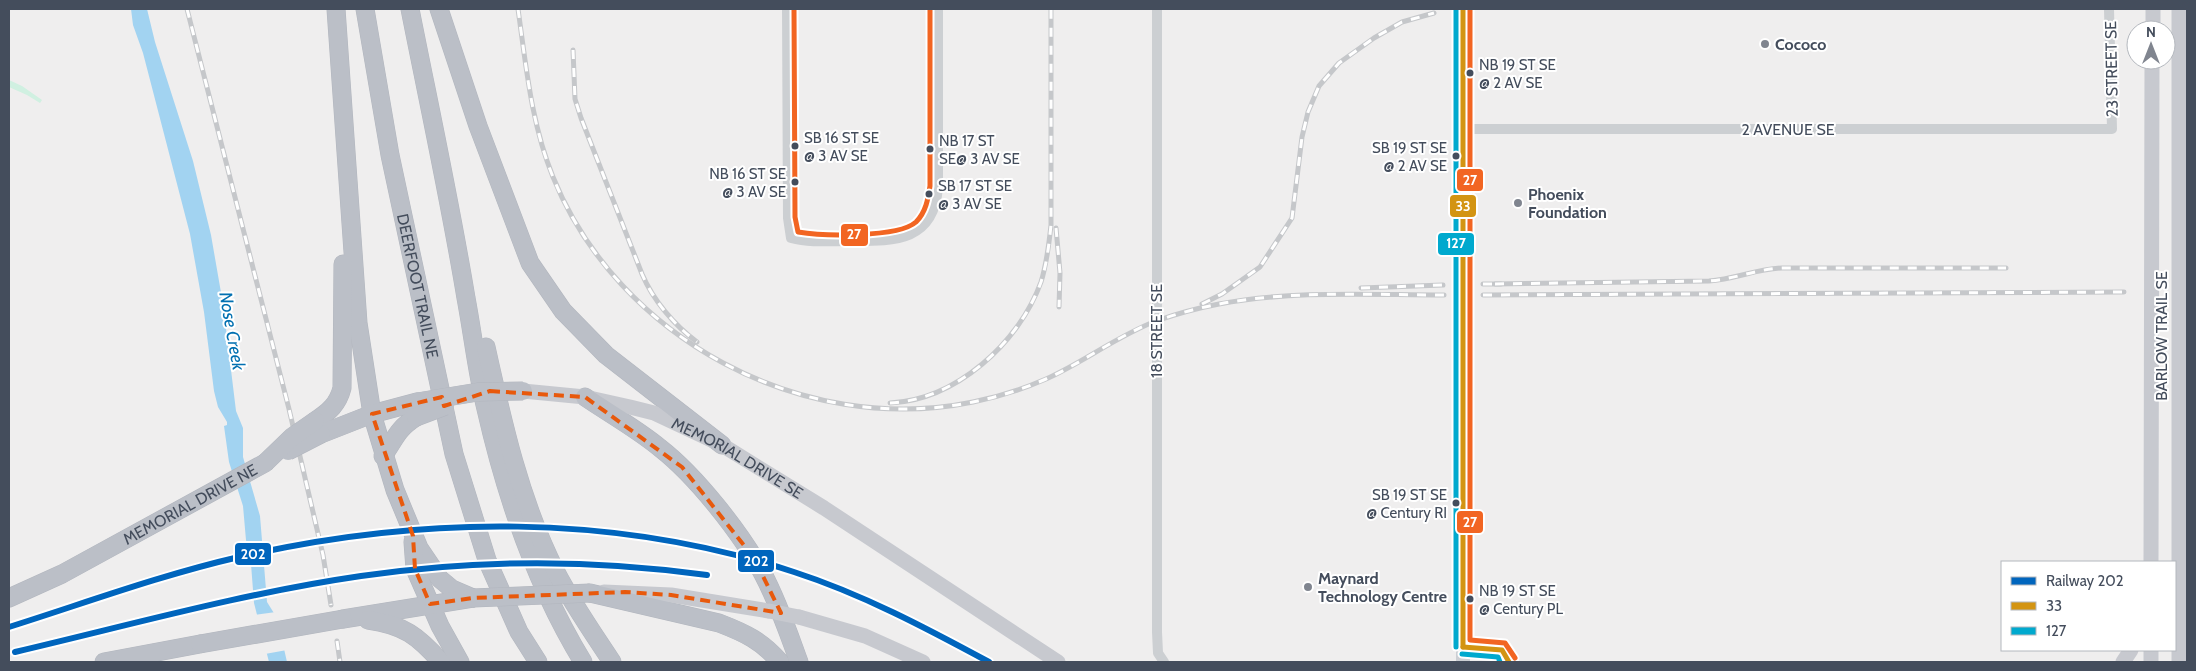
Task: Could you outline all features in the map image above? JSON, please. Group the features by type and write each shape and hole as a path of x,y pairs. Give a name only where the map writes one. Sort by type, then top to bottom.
{"highway":[{"path":"336,9 358,323 372,414 383,456 413,536 430,568 452,589 473,598"},
{"name":"DEERFOOT TRAIL NE","path":"365,9 390,155 454,454 487,560 518,632 538,662"},
{"path":"410,9 486,409 505,479 526,544 556,613 583,662"},
{"path":"439,9 478,126 530,263 563,311 606,355 722,445"},
{"path":"318,428 339,400 342,388 344,359 341,101"},
{"path":"466,298 485,346 506,437 533,519 557,572 585,621 612,662"},
{"name":"MEMORIAL DRIVE SE","path":"372,414 416,409 478,392 523,391"},
{"path":"585,397 661,448 682,467 720,511 764,575 799,662"},
{"path":"383,456 396,433 416,409"},
{"path":"318,428 372,414"},
{"name":"MEMORIAL DRIVE NE","path":"9,598 62,574 196,502 265,463 292,437 318,428"},
{"path":"413,536 415,569 430,604 460,662"},
{"path":"104,662 430,604 473,598 590,592 728,626 763,644 780,662"},
{"path":"343,619 388,623 410,632 421,640 441,662"}],"main road":[{"name":"BARLOW TRAIL SE","path":"2179,9 2183,299 2179,416 2183,636 2179,662"},
{"name":"BARLOW TRAIL SE","path":"2149,561 2151,545 2152,70"},
{"name":"MEMORIAL DRIVE SE","path":"523,391 585,397 654,414 722,445 824,508 1058,662"},
{"path":"2179,416 2187,397"},
{"path":"590,592 671,595 799,617 865,636 923,662"},
{"path":"2123,662 2130,651"}],"street":[{"path":"787,9 788,218 791,238 810,241 888,241 904,238 917,231 928,221 934,209 938,187 938,9"},
{"name":"18 STREET SE","path":"1157,9 1158,653 1164,662"},
{"path":"1463,9 1463,662"},
{"name":"23 STREET SE","path":"2109,9 2112,129"},
{"name":"2 AVENUE SE","path":"1463,129 2112,129"},
{"path":"1463,647 1502,650 1509,662"}],"highlighted area":[{"path":"490,391 585,397 682,467 754,558 781,613 671,595 625,592 473,598 430,604 415,569 413,536 372,414 442,397 444,406"}],"green space":[{"path":"2187,66 2187,292 2184,277"},
{"path":"9,80 22,86 42,100 40,103 9,87"}],"water":[{"path":"131,9 147,9 155,42 193,161 211,235 223,304 236,411 243,428 243,457 260,516 267,602 277,618 287,662 269,662 254,603 243,506 229,462 224,426 227,425 227,422 218,407 214,391 204,312 190,234 143,53 133,25"}],"pier":[{"path":"276,612 283,626 287,650 265,654 254,615"}],"railway":[{"path":"187,9 289,409 323,555 331,605"},
{"path":"518,9 530,94 539,136 553,177 583,234 622,285 669,328 723,363 782,389 844,404 909,409 973,402 1037,383 1074,365 1142,327 1164,318 1203,307 1247,300 1303,295 1444,295"},
{"path":"890,403 915,399 938,391 961,379 982,364 1001,346 1017,326 1031,305 1041,282 1051,225 1051,9"},
{"path":"1202,304 1222,294 1260,267 1292,218 1302,137 1308,112 1319,86 1339,63 1374,38 1402,22 1434,13"},
{"path":"573,50 575,99 642,274 652,293 665,311 680,328 697,342"},
{"path":"1056,228 1060,273 1059,307"},
{"path":"1495,284 1709,281 1782,268 2006,268"},
{"path":"1483,284 1501,284"},
{"path":"1361,288 1443,285"},
{"path":"1483,295 2124,292"},
{"path":"337,641 340,662"}],"rail line":[{"name":"202","path":"9,627 181,572 239,557 308,543 378,533 448,528 518,527 588,530 657,539 726,553 794,572 869,601 918,624 989,662"},
{"name":"202","path":"15,652 274,591 404,570 448,566 534,563 621,566 707,575"}],"transit line":[{"name":"27","path":"794,9 795,217 798,232 841,235 877,233 907,227 916,222 924,210 930,186 930,9"},
{"name":"127","path":"1456,9 1456,647"},
{"name":"33","path":"1463,9 1463,647"},
{"name":"27","path":"1470,9 1470,640 1505,643 1515,658"},
{"name":"33","path":"1463,647 1502,650 1509,662"},
{"name":"127","path":"1462,654 1498,657 1500,662"}],"place":[{"name":"Cococo","path":"1765,44"},
{"name":"NB 19 ST SE @ 2 AV SE","path":"1470,73"},
{"name":"SB 16 ST SE @ 3 AV SE","path":"795,146"},
{"name":"NB 17 ST SE@ 3 AV SE","path":"930,149"},
{"name":"SB 19 ST SE @ 2 AV SE","path":"1456,156"},
{"name":"NB 16 ST SE @ 3 AV SE","path":"795,182"},
{"name":"SB 17 ST SE @ 3 AV SE","path":"929,194"},
{"name":"Phoenix Foundation","path":"1518,203"},
{"name":"SB 19 ST SE @ Century RI","path":"1456,503"},
{"name":"Maynard Technology Centre","path":"1308,587"},
{"name":"NB 19 ST SE @ Century PL","path":"1470,599"}],"water label":[{"name":"Nose Creek","path":"232,331"}]}
